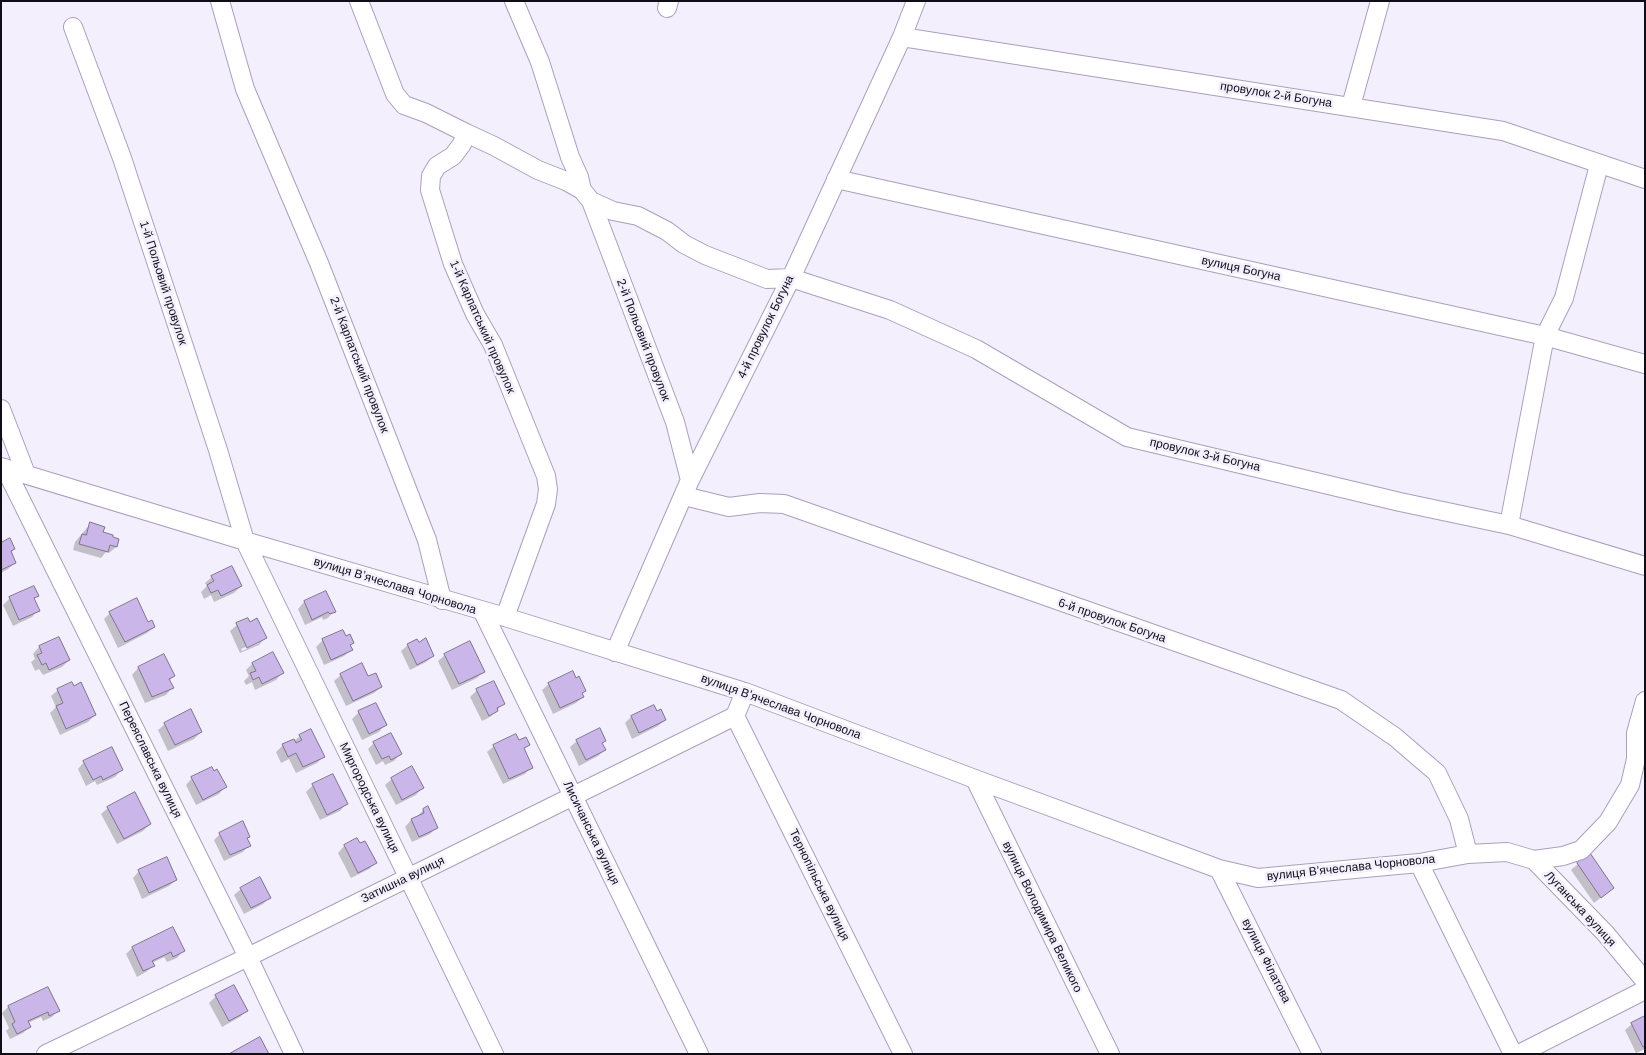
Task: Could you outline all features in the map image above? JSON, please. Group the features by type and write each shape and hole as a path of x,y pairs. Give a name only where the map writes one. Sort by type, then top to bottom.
{"street":[{"name":"2-й Карпатський провулок","path":"220,1 245,89 319,262 427,540 442,600"},
{"path":"359,1 395,94 404,105 426,113 466,133"},
{"name":"2-й Польовий провулок","path":"514,1 540,62 570,157 587,195 675,422 687,488"},
{"name":"4-й провулок Богуна","path":"615,652 687,488 790,278 902,37 916,1"},
{"path":"1351,106 1380,1"},
{"name":"1-й Польовий провулок","path":"73,27 122,158 218,450 245,541"},
{"name":"провулок 2-й Богуна","path":"902,37 1503,131 1645,179"},
{"name":"провулок 3-й Богуна","path":"466,133 538,170 566,181 613,211 638,216 667,231 684,244 705,255 767,279 790,278 890,310 976,349 1127,438 1400,502 1509,525 1645,566"},
{"name":"1-й Карпатський провулок","path":"466,133 462,144 453,156 437,166 431,176 430,190 452,264 475,314 493,345 546,476 548,489 546,504 505,617"},
{"path":"1509,525 1545,336 1564,298 1599,165"},
{"name":"вулиця Богуна","path":"836,179 1545,336 1645,364"},
{"path":"1,409 6,438 26,474"},
{"name":"вулиця Вʼячеслава Чорновола","path":"3,467 442,600 505,617 745,692 1219,869 1258,878 1419,863 1468,854 1507,852 1534,860"},
{"name":"Переяславська вулиця","path":"3,467 248,957 294,1054"},
{"name":"6-й провулок Богуна","path":"687,488 729,507 760,503 784,504 1341,700 1394,736 1437,773 1459,819 1468,854"},
{"name":"Миргородська вулиця","path":"245,541 494,1054"},
{"name":"Лисичанська вулиця","path":"483,612 699,1054"},
{"path":"735,716 745,692"},
{"path":"1534,860 1563,856 1581,850 1608,822 1630,785 1640,763 1640,732 1645,701"},
{"name":"Затишна вулиця","path":"46,1054 248,957 735,716"},
{"name":"Тернопільська вулиця","path":"735,716 903,1054"},
{"name":"вулиця Володимира Великого","path":"975,779 1110,1054"},
{"name":"Луганська вулиця","path":"1534,860 1605,933 1645,981"},
{"path":"1419,863 1513,1054"},
{"name":"вулиця Філатова","path":"1219,869 1312,1054"},
{"path":"1519,1054 1645,990"}],"building":[{"path":"90,522 105,527 103,532 119,539 117,547 110,545 108,552 79,544 82,534 86,535"},
{"path":"10,538 15,549 11,551 16,563 1,570 1,543"},
{"path":"232,566 242,586 221,596 218,590 211,593 207,585 214,581 211,576"},
{"path":"34,586 39,596 34,598 40,611 19,620 9,597"},
{"path":"326,591 336,612 330,614 328,612 312,620 304,601"},
{"path":"137,598 148,622 152,620 155,627 125,642 109,612"},
{"path":"248,618 250,622 257,618 267,638 247,648 236,623"},
{"path":"343,630 346,636 350,634 354,643 350,645 353,650 331,660 322,639"},
{"path":"59,637 70,660 49,670 46,663 42,665 37,655 42,653 39,646"},
{"path":"426,638 434,656 417,665 407,644 417,639 419,642"},
{"path":"470,641 485,672 459,684 444,654"},
{"path":"273,652 284,673 262,684 259,677 253,680 250,673 256,671 252,663"},
{"path":"164,654 175,676 169,679 174,688 152,697 138,667"},
{"path":"362,663 368,676 376,673 382,687 353,701 340,674"},
{"path":"573,671 576,678 579,676 586,691 582,693 584,697 560,708 548,683"},
{"path":"494,681 505,704 497,708 498,711 489,716 476,689"},
{"path":"72,682 74,686 81,682 96,715 66,729 56,706 63,703 57,689"},
{"path":"376,703 387,725 369,734 358,711"},
{"path":"654,705 657,711 661,709 666,720 639,733 631,716"},
{"path":"191,709 202,732 175,745 164,723"},
{"path":"600,728 606,741 602,743 606,750 586,760 576,740"},
{"path":"311,729 325,757 303,767 296,753 288,757 282,744 294,739 296,743 302,740 299,735"},
{"path":"391,733 402,754 391,760 389,756 382,759 373,742"},
{"path":"516,734 519,740 526,737 530,745 524,748 533,768 509,779 493,745"},
{"path":"112,747 123,770 103,780 101,776 93,780 83,761"},
{"path":"412,766 424,788 402,800 391,778"},
{"path":"212,767 214,771 217,769 227,787 203,800 191,777"},
{"path":"333,774 348,804 327,815 312,784"},
{"path":"135,792 151,824 124,839 107,807"},
{"path":"428,806 438,828 419,837 411,819 424,813 423,809"},
{"path":"243,821 250,837 247,838 251,846 230,855 219,833"},
{"path":"357,838 360,843 365,841 377,863 358,873 344,845"},
{"path":"1590,853 1614,888 1601,898 1577,863"},
{"path":"167,857 177,880 149,893 138,870"},
{"path":"260,877 271,898 251,908 240,888"},
{"path":"173,927 185,951 173,957 171,952 152,961 155,966 143,971 132,947"},
{"path":"234,985 248,1011 229,1021 215,995"},
{"path":"48,987 60,1011 49,1016 48,1012 28,1021 31,1027 17,1034 12,1024 15,1022 8,1006"},
{"path":"1645,1016 1645,1046 1643,1047 1631,1023"},
{"path":"260,1037 269,1054 229,1054"}]}
